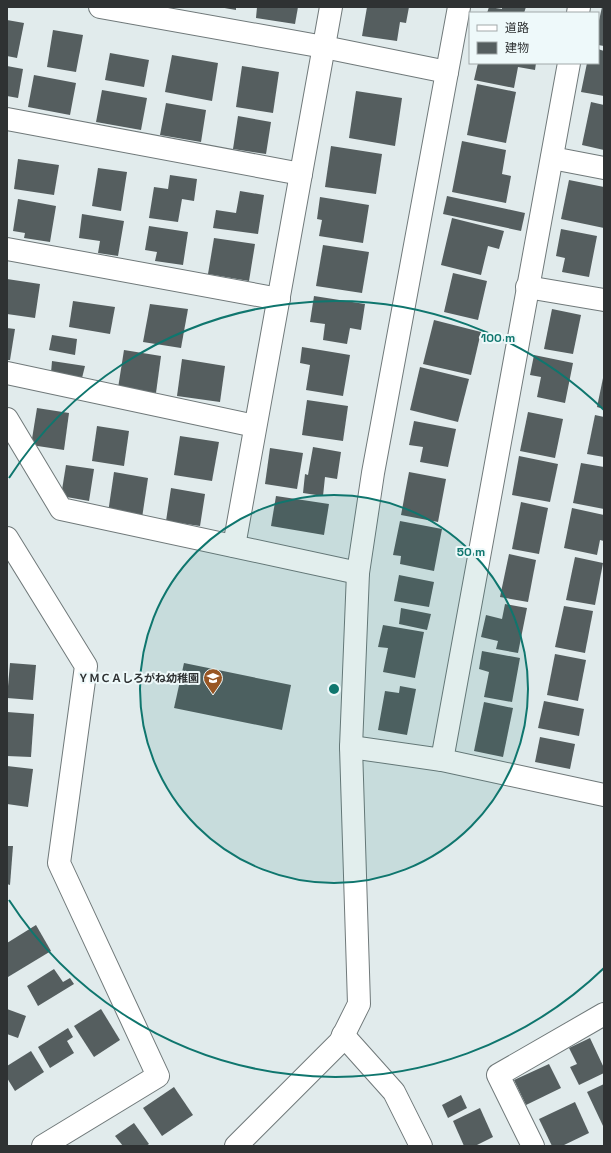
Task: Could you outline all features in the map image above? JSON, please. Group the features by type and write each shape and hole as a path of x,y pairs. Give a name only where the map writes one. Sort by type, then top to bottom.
{"street":[{"path":"100,7 177,14 324,47 447,72"},
{"path":"234,546 331,7"},
{"path":"236,1146 340,1042 359,1004 351,747 358,573 373,473 459,7"},
{"path":"442,760 569,64"},
{"path":"7,119 301,174"},
{"path":"552,158 604,168"},
{"path":"7,249 278,299"},
{"path":"527,287 604,300"},
{"path":"7,373 255,426"},
{"path":"7,419 61,509 358,573"},
{"path":"7,538 86,666 59,863 158,1076 43,1146"},
{"path":"351,747 442,760 603,788"},
{"path":"533,1146 498,1075 604,1014"},
{"path":"343,1035 394,1092 421,1146"}],"building":[{"path":"219,7 236,7 236,10"},
{"path":"257,7 298,7 295,24 256,18"},
{"path":"367,7 409,7 406,23 400,22 397,41 362,36"},
{"path":"489,7 502,9 502,7 526,7 524,12 487,12"},
{"path":"602,7 604,7 604,46 599,45 599,20"},
{"path":"7,20 24,23 17,58 7,56"},
{"path":"53,30 83,35 76,72 47,67"},
{"path":"599,49 604,51 604,96 581,92 587,64 599,64"},
{"path":"110,53 149,60 144,87 105,80"},
{"path":"172,55 218,63 212,101 165,92"},
{"path":"478,64 536,64 535,70 518,67 514,88 474,80"},
{"path":"7,66 23,69 18,98 7,96"},
{"path":"242,66 279,72 273,113 236,107"},
{"path":"34,75 76,83 70,115 28,107"},
{"path":"477,84 516,92 506,143 467,135"},
{"path":"102,90 147,98 141,130 96,122"},
{"path":"356,91 402,98 395,146 349,138"},
{"path":"591,102 604,105 604,150 582,145"},
{"path":"166,103 206,110 201,142 160,135"},
{"path":"238,116 271,122 266,154 233,149"},
{"path":"462,141 506,150 502,174 511,176 506,203 452,192"},
{"path":"331,146 382,154 376,194 325,187"},
{"path":"18,159 59,165 54,195 14,189"},
{"path":"98,168 127,172 121,211 92,206"},
{"path":"170,175 197,179 194,201 182,199 178,222 149,218 154,187 168,189"},
{"path":"569,180 604,187 604,228 561,219"},
{"path":"240,191 264,195 258,234 213,228 216,210 236,213"},
{"path":"447,196 525,213 521,231 443,214"},
{"path":"320,197 369,205 363,243 319,236 322,220 317,219"},
{"path":"18,199 56,206 50,242 24,238 25,233 13,231"},
{"path":"82,214 124,221 118,256 98,253 100,241 79,238"},
{"path":"452,218 504,231 499,249 488,246 481,275 441,265"},
{"path":"149,226 188,232 183,265 155,261 157,252 145,250"},
{"path":"561,229 597,236 589,277 562,272 565,258 556,256"},
{"path":"214,238 255,244 249,281 208,274"},
{"path":"323,245 369,252 362,293 316,286"},
{"path":"453,273 487,281 478,320 444,312"},
{"path":"7,279 40,284 35,318 7,314"},
{"path":"314,296 365,304 361,330 350,328 347,344 323,340 325,324 310,322"},
{"path":"73,301 115,307 110,334 69,327"},
{"path":"150,304 188,309 181,348 143,342"},
{"path":"552,309 581,315 573,354 544,349"},
{"path":"434,320 481,332 471,375 423,364"},
{"path":"7,328 15,329 10,360 7,360"},
{"path":"52,335 77,339 75,355 49,350"},
{"path":"302,347 350,355 343,396 306,390 310,365 300,363"},
{"path":"124,350 161,356 156,393 118,388"},
{"path":"534,355 573,363 565,403 537,397 541,377 530,375"},
{"path":"182,359 225,366 220,402 177,396"},
{"path":"52,361 85,366 82,378 51,373"},
{"path":"420,367 469,379 458,422 410,410"},
{"path":"604,378 604,409 597,407"},
{"path":"307,400 348,406 343,441 302,435"},
{"path":"37,408 69,413 64,450 31,445"},
{"path":"528,412 563,419 555,458 520,451"},
{"path":"595,415 604,417 604,457 587,454"},
{"path":"414,421 456,429 448,467 420,462 423,447 409,445"},
{"path":"97,426 129,431 124,466 92,461"},
{"path":"180,436 219,442 212,481 174,475"},
{"path":"313,447 341,452 337,479 325,477 323,496 303,493 305,474 308,475"},
{"path":"270,448 303,453 297,489 265,484"},
{"path":"519,456 558,464 550,502 512,495"},
{"path":"581,463 604,467 604,509 573,503"},
{"path":"66,465 94,469 89,501 61,496"},
{"path":"114,472 148,478 142,518 108,513"},
{"path":"409,472 446,479 438,522 401,515"},
{"path":"171,488 205,494 200,526 166,521"},
{"path":"276,496 329,504 324,535 271,526"},
{"path":"521,502 548,508 539,554 512,549"},
{"path":"572,508 604,515 604,541 600,540 597,555 564,548"},
{"path":"400,521 442,529 434,571 400,564 401,556 393,555"},
{"path":"509,554 536,560 528,602 500,597"},
{"path":"575,557 603,563 595,605 566,600"},
{"path":"399,575 434,582 429,607 394,601"},
{"path":"505,604 527,608 518,653 496,649 498,641 481,637 486,615 502,619"},
{"path":"564,606 593,611 585,653 555,647"},
{"path":"401,608 431,614 427,630 399,624"},
{"path":"383,625 424,632 415,678 383,672 388,648 378,647"},
{"path":"482,651 520,658 512,702 484,697 489,672 479,669"},
{"path":"555,654 586,660 578,701 547,695"},
{"path":"10,663 36,665 33,700 7,698"},
{"path":"184,663 291,685 282,730 174,708"},
{"path":"400,686 416,689 407,735 378,730 385,691 399,693"},
{"path":"544,701 584,709 579,736 538,728"},
{"path":"484,702 513,708 503,757 474,751"},
{"path":"7,712 34,714 31,757 7,756"},
{"path":"540,737 575,744 570,769 535,762"},
{"path":"7,766 33,769 28,807 7,804"},
{"path":"7,846 13,846 10,885 7,884"},
{"path":"36,925 51,951 8,977 7,943"},
{"path":"54,969 63,982 70,978 74,984 38,1006 27,986"},
{"path":"7,1009 26,1016 18,1038 7,1034"},
{"path":"101,1009 120,1040 94,1057 74,1026"},
{"path":"68,1028 73,1037 67,1041 74,1053 50,1068 38,1047"},
{"path":"590,1038 604,1068 604,1073 579,1085 570,1067 577,1064 569,1048"},
{"path":"31,1051 44,1072 15,1091 7,1078 7,1066"},
{"path":"549,1064 561,1088 526,1105 514,1080"},
{"path":"604,1084 604,1128 587,1092"},
{"path":"174,1087 193,1115 162,1136 143,1108"},
{"path":"461,1095 467,1108 448,1118 442,1105"},
{"path":"575,1102 589,1133 562,1146 552,1146 539,1119"},
{"path":"480,1108 493,1137 475,1146 464,1146 453,1121"},
{"path":"134,1123 149,1144 146,1146 123,1146 115,1136"}],"place":[{"name":"ＹＭＣＡしろがね幼稚園","path":"213,695"}]}
